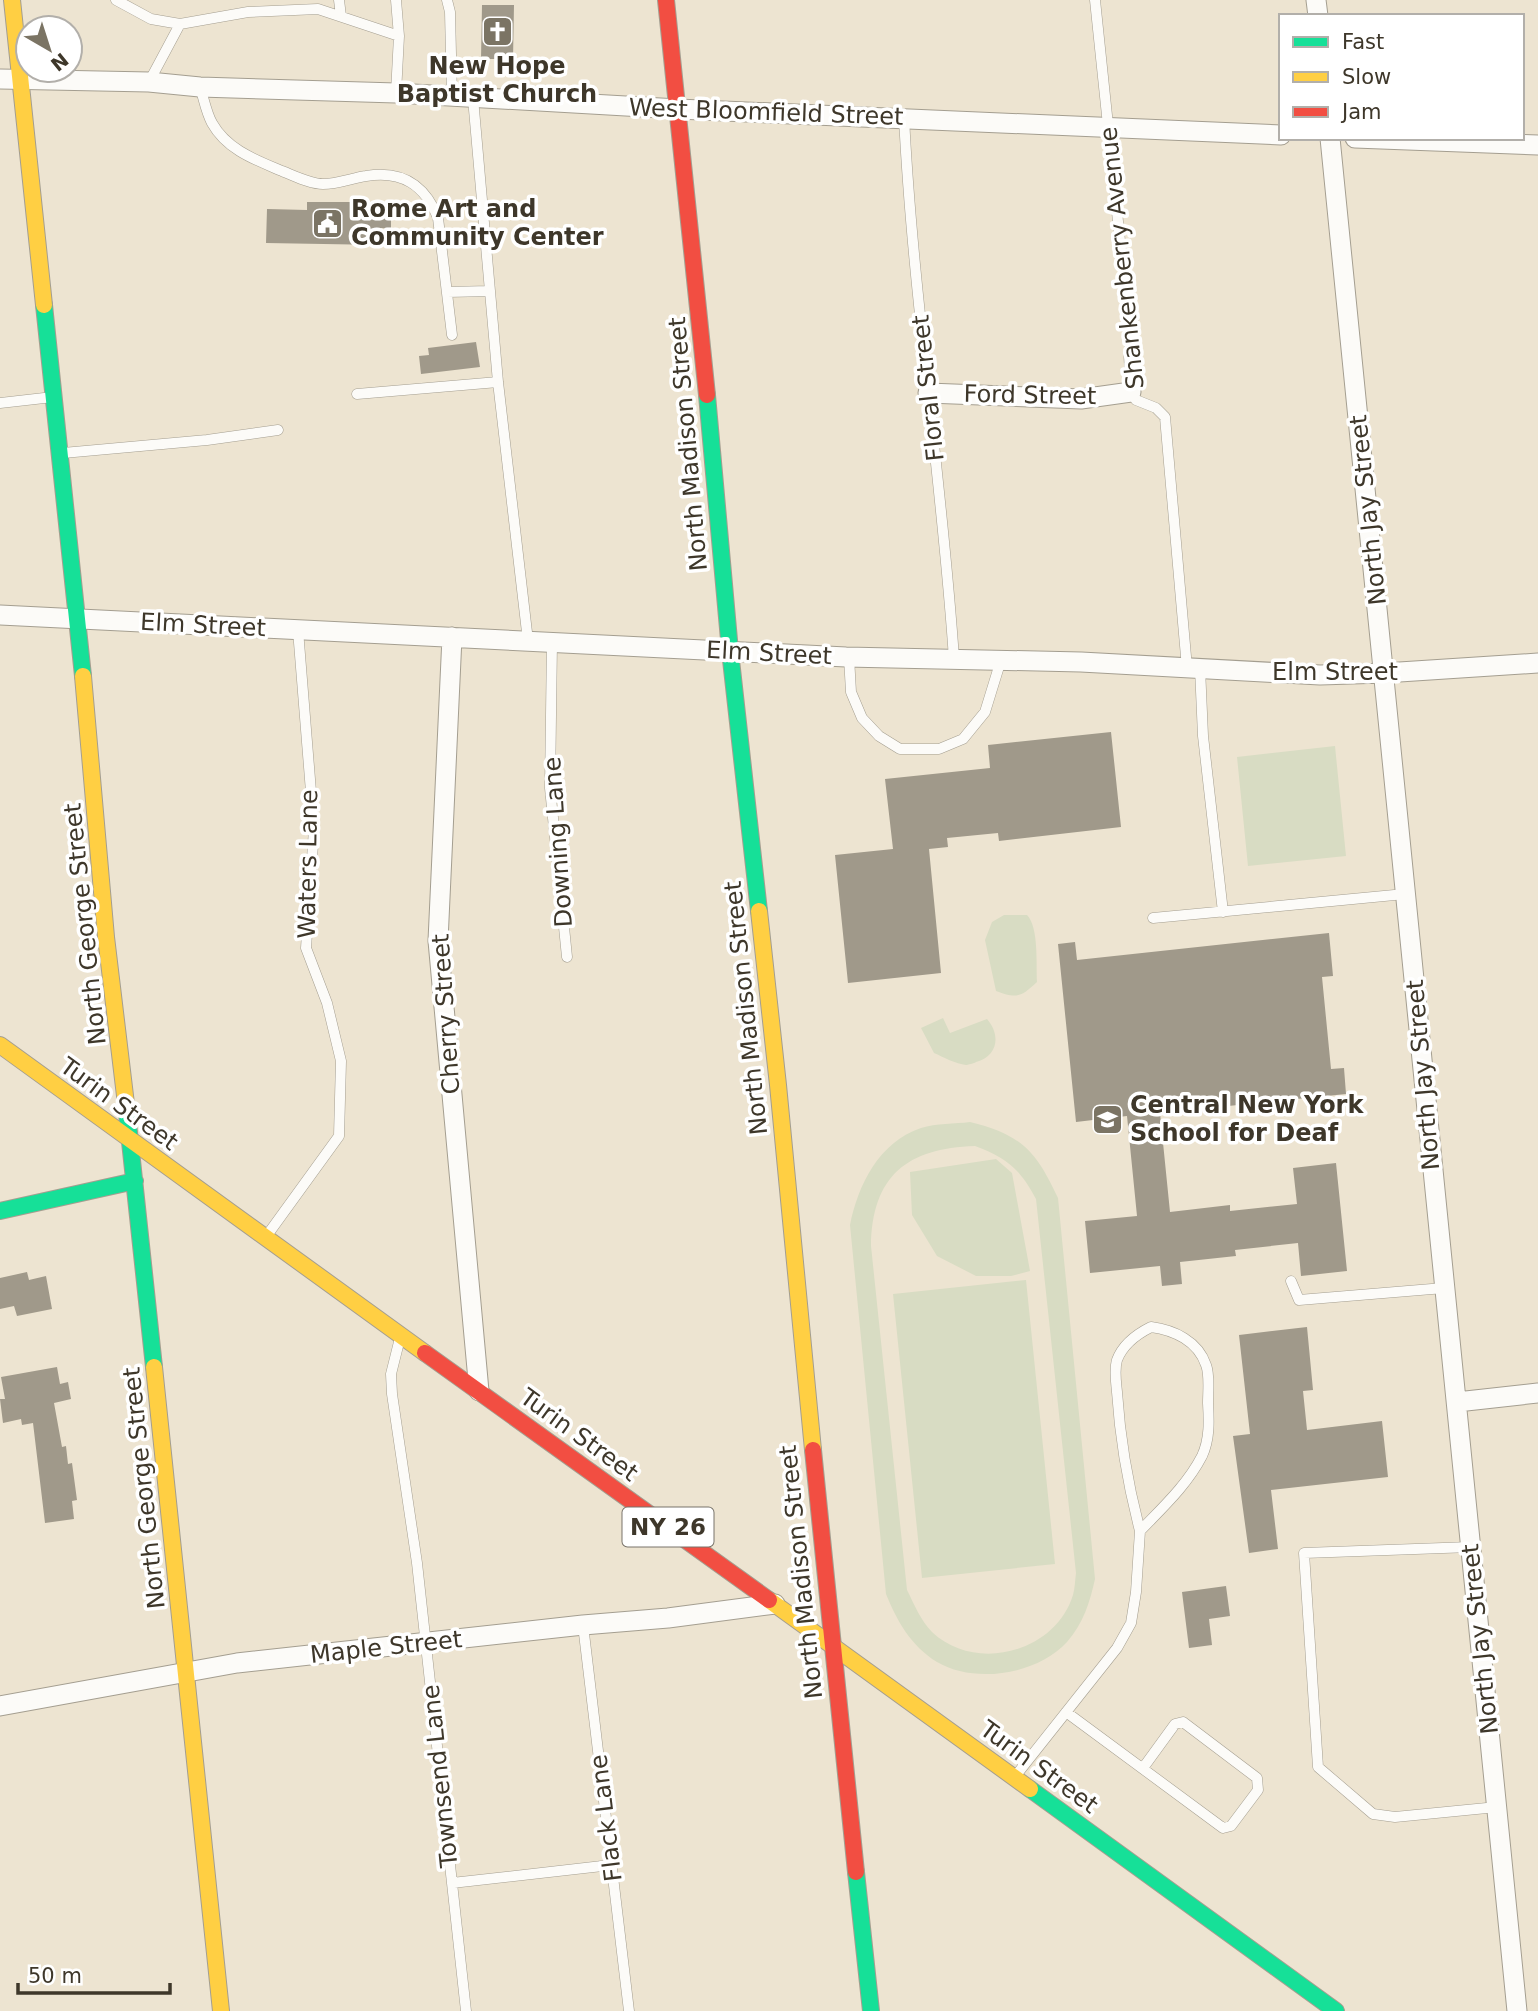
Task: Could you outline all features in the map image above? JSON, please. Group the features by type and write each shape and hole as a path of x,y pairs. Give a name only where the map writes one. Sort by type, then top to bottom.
{"street":[{"name":"North George Street","path":"12,0 10,79 53,397 92,762 106,937 131,1142 221,2011"},
{"name":"North Madison Street","path":"666,0 714,458 730,651 778,1085 831,1644 871,2011"},
{"name":"West Bloomfield Street","path":"10,79 149,82 200,87 396,93 678,109 1279,135"},
{"name":"North Jay Street","path":"1330,140 1517,2011"},
{"path":"1407,140 1538,145"},
{"name":"Ford Street","path":"928,393 1081,399 1131,392"},
{"name":"Elm Street","path":"0,615 849,657 1001,660 1320,675 1538,663"},
{"name":"Cherry Street","path":"452,637 438,941 479,1391"},
{"name":"Turin Street","path":"0,1045 1336,2011"},
{"path":"0,1211 135,1181"},
{"path":"1457,1402 1538,1393"},
{"name":"Maple Street","path":"0,1706 237,1662 668,1618 775,1604"}],"lane":[{"path":"116,0 151,19 180,24 248,12 318,9 399,36"},
{"path":"339,0 341,16"},
{"path":"396,0 399,36 396,93"},
{"path":"447,0 450,12 453,97"},
{"name":"Shankenberry Avenue","path":"1095,0 1122,260 1133,321 1129,355 1131,392 1136,400 1156,408 1165,417 1223,912"},
{"path":"149,82 180,24"},
{"path":"200,87 211,122 221,136 237,150 257,161 320,184 387,175 404,179 420,188 432,201 438,218 452,335"},
{"path":"473,98 498,382 527,641"},
{"name":"Floral Street","path":"904,117 907,183 948,571 954,659"},
{"path":"447,292 490,291"},
{"path":"357,394 498,382"},
{"path":"0,403 53,397"},
{"path":"59,453 207,440 278,430"},
{"name":"Waters Lane","path":"265,1238 338,1136 341,1061 327,1003 306,948 314,830 298,630"},
{"name":"Downing Lane","path":"552,642 550,788 567,957"},
{"path":"849,657 851,692 862,718 879,736 900,749 939,749 963,739 985,712 1001,660"},
{"path":"1153,918 1405,894"},
{"path":"1291,1281 1299,1300 1444,1289"},
{"path":"1015,1778 1116,1648 1131,1623 1140,1531 1130,1492 1118,1413 1115,1367 1118,1356 1136,1334 1151,1327 1170,1329 1183,1336 1206,1365 1209,1427 1203,1454 1180,1490 1140,1531"},
{"name":"Townsend Lane","path":"400,1334 391,1374 392,1394 417,1563 466,2011"},
{"path":"1471,1547 1304,1553 1318,1768 1373,1814 1395,1817 1497,1807"},
{"name":"Flack Lane","path":"583,1625 629,2011"},
{"path":"1066,1712 1223,1828 1231,1826 1258,1790 1257,1778 1183,1722 1175,1724 1143,1768"},
{"path":"452,1883 611,1865"}],"green space":[{"path":"1335,746 1346,856 1248,866 1237,757"},
{"path":"1004,915 1027,915 1035,937 1037,982 1018,995 996,991 985,940 992,922"},
{"path":"943,1018 950,1033 987,1019 994,1032 993,1050 983,1059 966,1065 934,1053 921,1028"},
{"path":"970,1122 1003,1133 1025,1147 1042,1168 1058,1198 1095,1579 1082,1620 1067,1642 1039,1662 1022,1669 986,1674 952,1669 928,1656 906,1632 886,1594 850,1225 865,1180 882,1154 893,1143 921,1128","holes":["975,1146 1012,1166 1036,1199 1076,1573 1073,1595 1064,1615 1049,1631 1032,1643 1012,1651 991,1654 970,1652 950,1645 932,1632 921,1618 907,1590 871,1246 878,1201 886,1184 898,1170 912,1160 951,1148"]},
{"path":"996,1159 1012,1173 1030,1271 1011,1276 976,1276 937,1256 912,1215 910,1172"},
{"path":"1026,1280 1055,1564 922,1578 893,1294"}],"building":[{"name":"New Hope Baptist Church","path":"482,5 514,5 513,59 481,59"},
{"path":"307,202 358,202 358,209 391,210 391,229 381,228 381,245 266,243 267,209 307,210"},
{"path":"476,342 480,367 421,374 419,356 429,355 428,348"},
{"path":"1111,732 1121,827 999,841 998,833 947,838 948,847 929,849 941,973 848,983 835,855 893,849 885,779 990,768 988,745"},
{"path":"1329,933 1333,976 1322,977 1331,1069 1344,1068 1346,1094 1160,1113 1170,1212 1230,1205 1230,1211 1297,1204 1293,1168 1336,1163 1347,1271 1301,1276 1298,1243 1235,1250 1236,1256 1180,1262 1182,1284 1162,1286 1160,1266 1090,1273 1085,1221 1137,1216 1127,1116 1076,1122 1058,944 1075,942 1077,960"},
{"path":"27,1272 29,1280 46,1276 52,1309 17,1316 14,1306 0,1309 0,1278"},
{"path":"1307,1327 1313,1390 1303,1391 1307,1430 1382,1421 1388,1477 1271,1490 1278,1549 1249,1553 1233,1436 1250,1434 1239,1335"},
{"path":"57,1367 60,1384 68,1382 71,1399 54,1403 62,1447 66,1446 68,1464 72,1463 77,1500 72,1501 74,1519 45,1523 33,1423 22,1425 21,1419 3,1423 0,1399 5,1399 1,1377"},
{"path":"1226,1586 1230,1616 1209,1619 1212,1645 1189,1648 1182,1592"}],"traffic: fast":[{"path":"44,305 83,676"},
{"path":"707,395 730,651 759,911"},
{"path":"126,1104 154,1367"},
{"path":"0,1211 135,1181"},
{"path":"1030,1789 1336,2011"},
{"path":"856,1872 871,2011"}],"traffic: slow":[{"path":"12,0 44,305"},
{"path":"83,676 106,937 126,1104"},
{"path":"759,911 813,1450"},
{"path":"0,1045 425,1353"},
{"path":"154,1367 221,2011"},
{"path":"769,1600 1030,1789"}],"traffic: jam":[{"path":"666,0 707,395"},
{"path":"425,1353 769,1600"},
{"path":"813,1450 856,1872"}],"place":[{"name":"New Hope Baptist Church","path":"497,32"},
{"name":"Rome Art and Community Center","path":"328,223"},
{"name":"Central New York School for Deaf","path":"1107,1119"}]}
